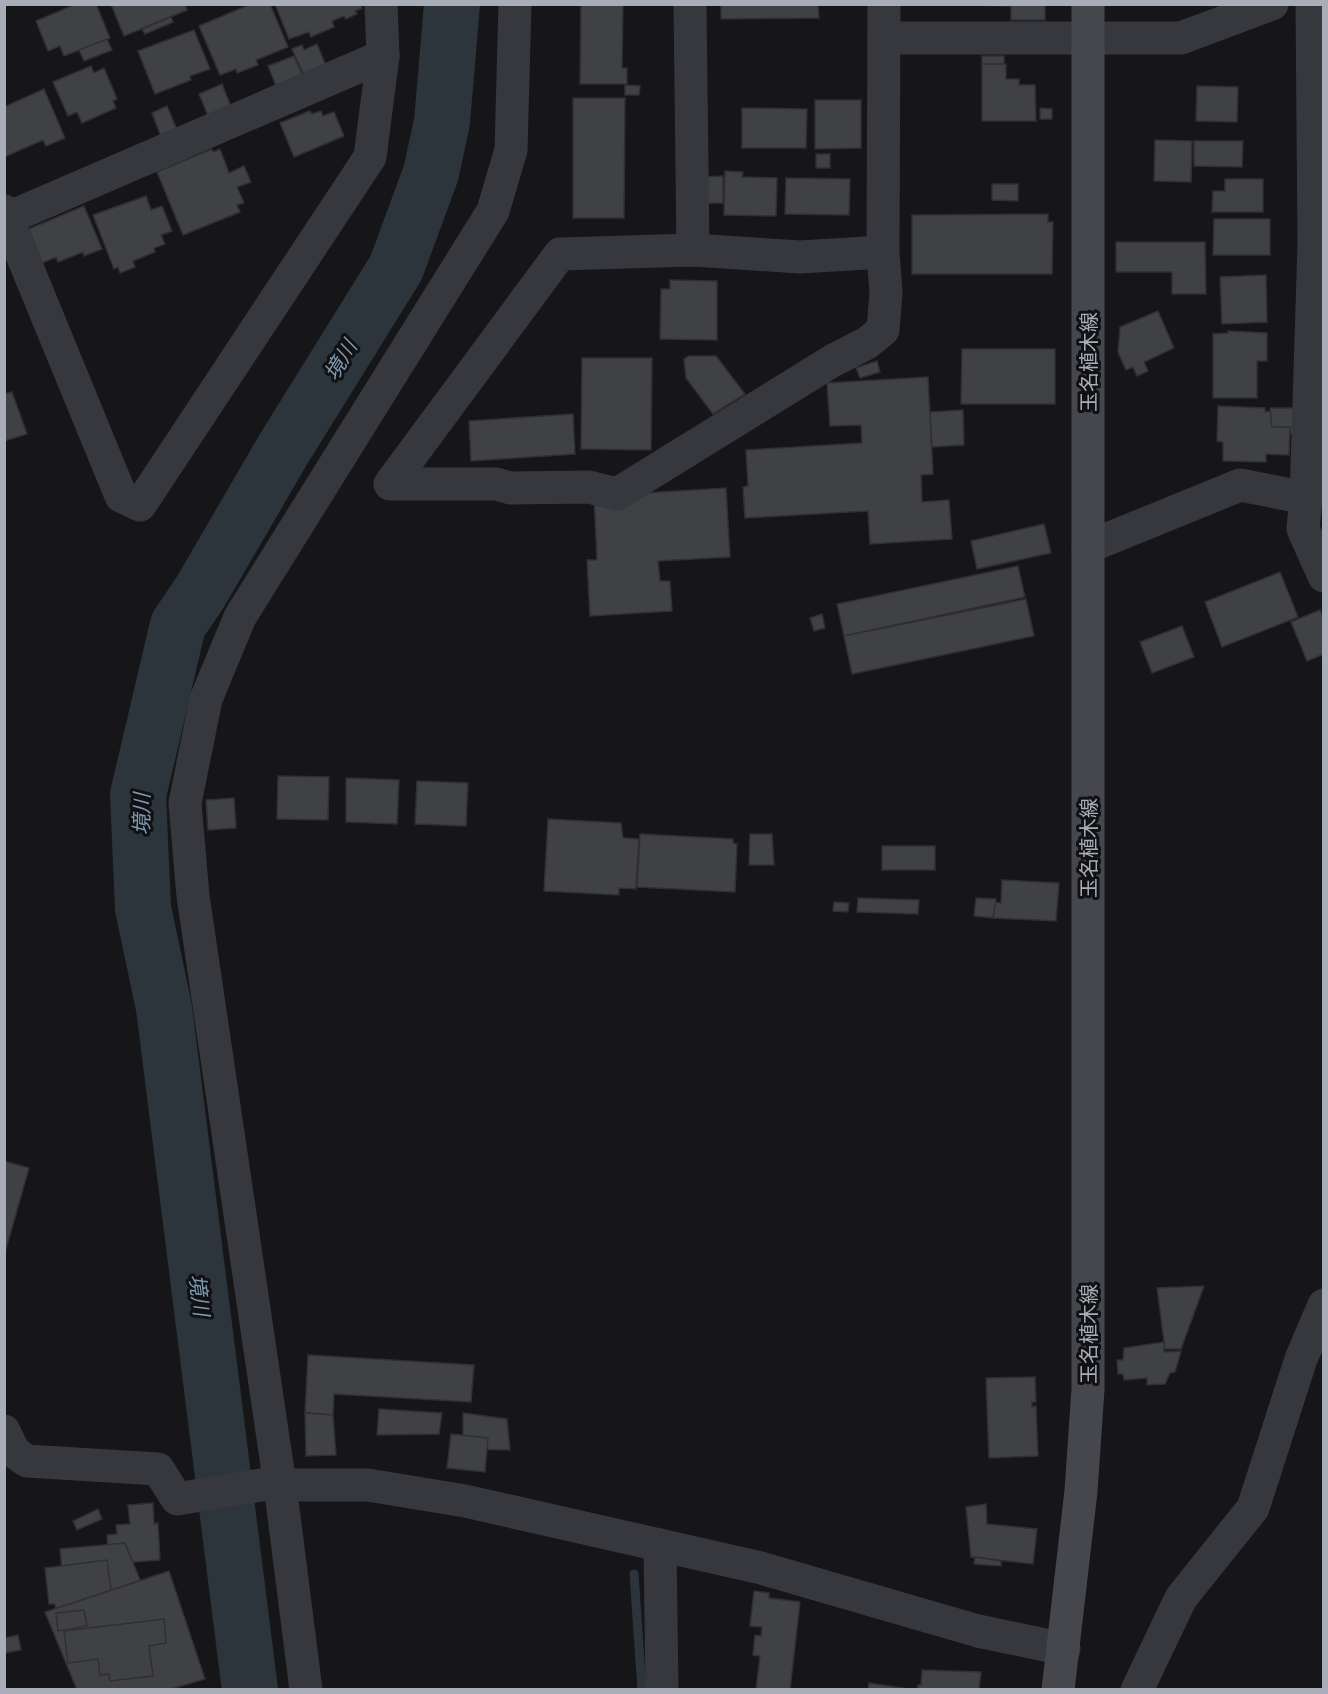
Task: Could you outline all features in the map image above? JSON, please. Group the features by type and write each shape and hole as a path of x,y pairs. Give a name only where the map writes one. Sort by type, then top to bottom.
{"main road":[{"name":"玉名植木線","path":"1058,1689 1082,1491 1088,1389 1088,4"}],"street":[{"path":"381,4 383,56 370,157 141,505 121,496 6,214 383,56"},
{"path":"306,1689 271,1485 193,896 185,803 206,699 240,617 493,211 511,150 515,4"},
{"path":"690,4 693,249"},
{"path":"883,252 800,257 693,249 560,254 390,484 496,484 510,488 590,487 618,494 832,361 867,343 883,330 886,293 883,252 884,4"},
{"path":"884,38 1088,40 1181,38 1272,4"},
{"path":"1312,4 1319,241 1315,493 1303,529 1323,576"},
{"path":"1088,547 1240,485 1315,493"},
{"path":"1137,1689 1142,1674 1181,1598 1253,1508 1301,1359 1323,1305"},
{"path":"4,1431 14,1452 27,1461 158,1469 177,1499 271,1485 368,1485 465,1501 761,1568 978,1632 1064,1649"},
{"path":"660,1545 662,1689"}],"building":[{"path":"76,4 96,4 110,38 64,56 60,46 48,51 36,21"},
{"path":"111,4 185,4 187,10 124,36"},
{"path":"251,4 270,4 288,47 256,60 258,65 237,73 236,69 220,75 199,26"},
{"path":"275,4 360,4 362,8 355,11 357,14 346,19 344,16 332,21 334,27 311,37 309,32 289,39"},
{"path":"581,4 623,4 622,68 627,68 627,84 580,84"},
{"path":"721,4 818,4 819,18 721,19"},
{"path":"937,4 1045,4 1045,20 1011,20 1011,6"},
{"path":"171,17 173,22 145,34 142,29"},
{"path":"194,30 210,69 190,76 191,80 155,94 138,51"},
{"path":"107,39 112,50 84,61 79,50"},
{"path":"317,44 327,68 305,78 292,49 302,45 304,50"},
{"path":"294,56 303,77 277,88 268,66"},
{"path":"982,56 1004,56 1004,64 982,64"},
{"path":"982,64 1006,64 1006,79 1019,79 1019,85 1035,85 1036,121 982,121"},
{"path":"91,66 94,73 104,68 117,99 113,101 116,108 82,123 77,112 68,116 53,82"},
{"path":"222,84 232,109 209,118 199,94"},
{"path":"625,85 640,86 639,95 625,95"},
{"path":"1197,86 1238,87 1237,122 1196,121"},
{"path":"44,89 65,138 46,146 43,140 4,157 4,107"},
{"path":"573,98 625,98 624,218 573,218"},
{"path":"815,100 861,100 861,148 815,149"},
{"path":"167,106 178,132 162,139 152,113"},
{"path":"742,108 807,109 806,148 742,148"},
{"path":"1040,108 1052,109 1052,119 1040,119"},
{"path":"310,111 312,114 321,111 323,116 334,112 344,136 294,157 280,123"},
{"path":"1155,140 1192,141 1191,182 1154,181"},
{"path":"1194,141 1243,141 1242,167 1194,166"},
{"path":"212,149 213,152 220,149 229,173 244,166 251,182 237,187 244,203 237,205 240,212 183,235 157,172"},
{"path":"816,154 830,154 830,168 816,168"},
{"path":"725,171 743,172 742,177 777,178 776,216 724,215"},
{"path":"723,176 723,203 702,203 702,177"},
{"path":"786,178 850,179 849,215 785,214"},
{"path":"1225,179 1263,179 1263,212 1212,212 1213,191 1225,191"},
{"path":"992,184 1018,184 1018,201 992,200"},
{"path":"146,196 151,210 162,206 172,231 161,235 165,244 154,248 155,252 133,261 135,267 120,273 118,267 114,269 93,215"},
{"path":"84,206 102,249 84,256 83,252 58,262 56,257 42,263 29,229"},
{"path":"1048,214 1048,222 1053,222 1052,274 912,274 912,215"},
{"path":"1214,219 1270,219 1270,255 1213,255"},
{"path":"1116,242 1205,242 1206,294 1172,294 1172,272 1116,272"},
{"path":"1266,275 1267,322 1222,324 1220,277"},
{"path":"670,280 717,281 717,340 660,339 661,289 670,289"},
{"path":"1158,311 1174,348 1144,362 1148,371 1137,376 1133,367 1126,370 1118,352 1120,327"},
{"path":"1228,331 1267,333 1267,361 1257,361 1257,398 1213,398 1213,334 1228,333"},
{"path":"962,349 1055,349 1055,404 961,404"},
{"path":"689,356 716,356 745,394 713,414 686,378 684,359"},
{"path":"582,358 652,358 651,450 581,449"},
{"path":"877,361 880,372 860,378 856,368"},
{"path":"928,377 933,474 921,475 922,502 949,500 952,539 870,544 868,511 745,518 743,487 748,486 746,450 862,443 861,425 830,426 827,383"},
{"path":"12,392 27,434 4,441 4,394"},
{"path":"1218,406 1265,408 1265,412 1272,411 1272,427 1290,427 1289,455 1266,454 1266,462 1223,461 1223,442 1217,441"},
{"path":"1270,408 1294,408 1293,434 1290,433 1290,427 1272,427"},
{"path":"963,410 964,445 932,447 930,412"},
{"path":"573,414 575,454 471,461 469,421"},
{"path":"726,488 730,557 658,561 660,581 670,581 672,611 590,616 587,560 597,560 594,496"},
{"path":"1044,524 1051,553 977,569 971,541"},
{"path":"1018,566 1025,597 844,636 837,604"},
{"path":"1280,572 1298,617 1222,647 1205,602"},
{"path":"1026,599 1034,636 852,674 844,636"},
{"path":"1320,610 1324,619 1324,654 1307,661 1291,622"},
{"path":"822,614 825,628 814,631 810,618"},
{"path":"1182,626 1194,657 1152,673 1140,642"},
{"path":"278,776 329,777 328,820 277,819"},
{"path":"346,778 399,780 397,824 346,822"},
{"path":"417,781 468,783 466,826 415,824"},
{"path":"234,798 236,828 208,830 206,800"},
{"path":"548,819 621,823 623,838 639,839 636,889 619,888 619,895 544,891"},
{"path":"640,834 733,839 733,843 737,844 735,892 637,887"},
{"path":"750,834 772,834 774,865 749,865"},
{"path":"882,846 935,846 935,870 882,870"},
{"path":"1002,880 1059,883 1056,921 993,918 994,902 1001,903"},
{"path":"858,898 919,900 918,914 857,912"},
{"path":"976,898 996,899 993,918 974,916"},
{"path":"834,902 849,903 848,912 833,911"},
{"path":"4,1161 29,1168 4,1256"},
{"path":"1204,1286 1181,1349 1165,1349 1157,1288"},
{"path":"1164,1342 1164,1352 1181,1351 1175,1372 1170,1373 1165,1384 1147,1385 1147,1378 1124,1380 1123,1374 1118,1374 1117,1360 1123,1360 1124,1348"},
{"path":"308,1355 474,1365 471,1402 334,1394 333,1415 305,1413"},
{"path":"1035,1377 1036,1402 1032,1402 1032,1407 1036,1406 1038,1456 989,1458 986,1378"},
{"path":"379,1409 442,1413 439,1434 377,1435"},
{"path":"305,1413 333,1415 336,1455 306,1456"},
{"path":"463,1413 507,1419 510,1450 463,1449"},
{"path":"451,1434 488,1438 485,1472 447,1468"},
{"path":"153,1503 154,1524 158,1523 160,1560 109,1564 107,1535 117,1534 116,1525 130,1524 128,1505"},
{"path":"986,1504 987,1524 1037,1529 1033,1564 971,1557 966,1507"},
{"path":"98,1509 102,1519 77,1530 73,1521"},
{"path":"125,1543 145,1592 65,1603 60,1549"},
{"path":"975,1557 1001,1561 1001,1566 974,1564"},
{"path":"107,1560 112,1598 92,1601 93,1608 56,1613 55,1604 49,1604 45,1568"},
{"path":"169,1571 205,1679 168,1690 77,1690 45,1612"},
{"path":"754,1591 769,1593 769,1598 800,1602 790,1690 756,1690 760,1656 753,1655 755,1635 761,1636 762,1627 750,1626"},
{"path":"84,1610 87,1626 58,1631 56,1613"},
{"path":"164,1619 166,1643 149,1646 153,1676 110,1681 109,1674 100,1675 98,1659 68,1663 64,1631"},
{"path":"18,1635 21,1650 4,1653 4,1638"},
{"path":"922,1670 981,1672 979,1689 917,1690 918,1685 921,1685"},
{"path":"869,1683 915,1690 868,1690"}],"waterway":[{"name":"境川","path":"250,1690 164,1008 143,908 138,795 178,625 201,591 283,450 396,268 431,173 442,122 452,4"},
{"path":"634,1574 642,1690"}]}
